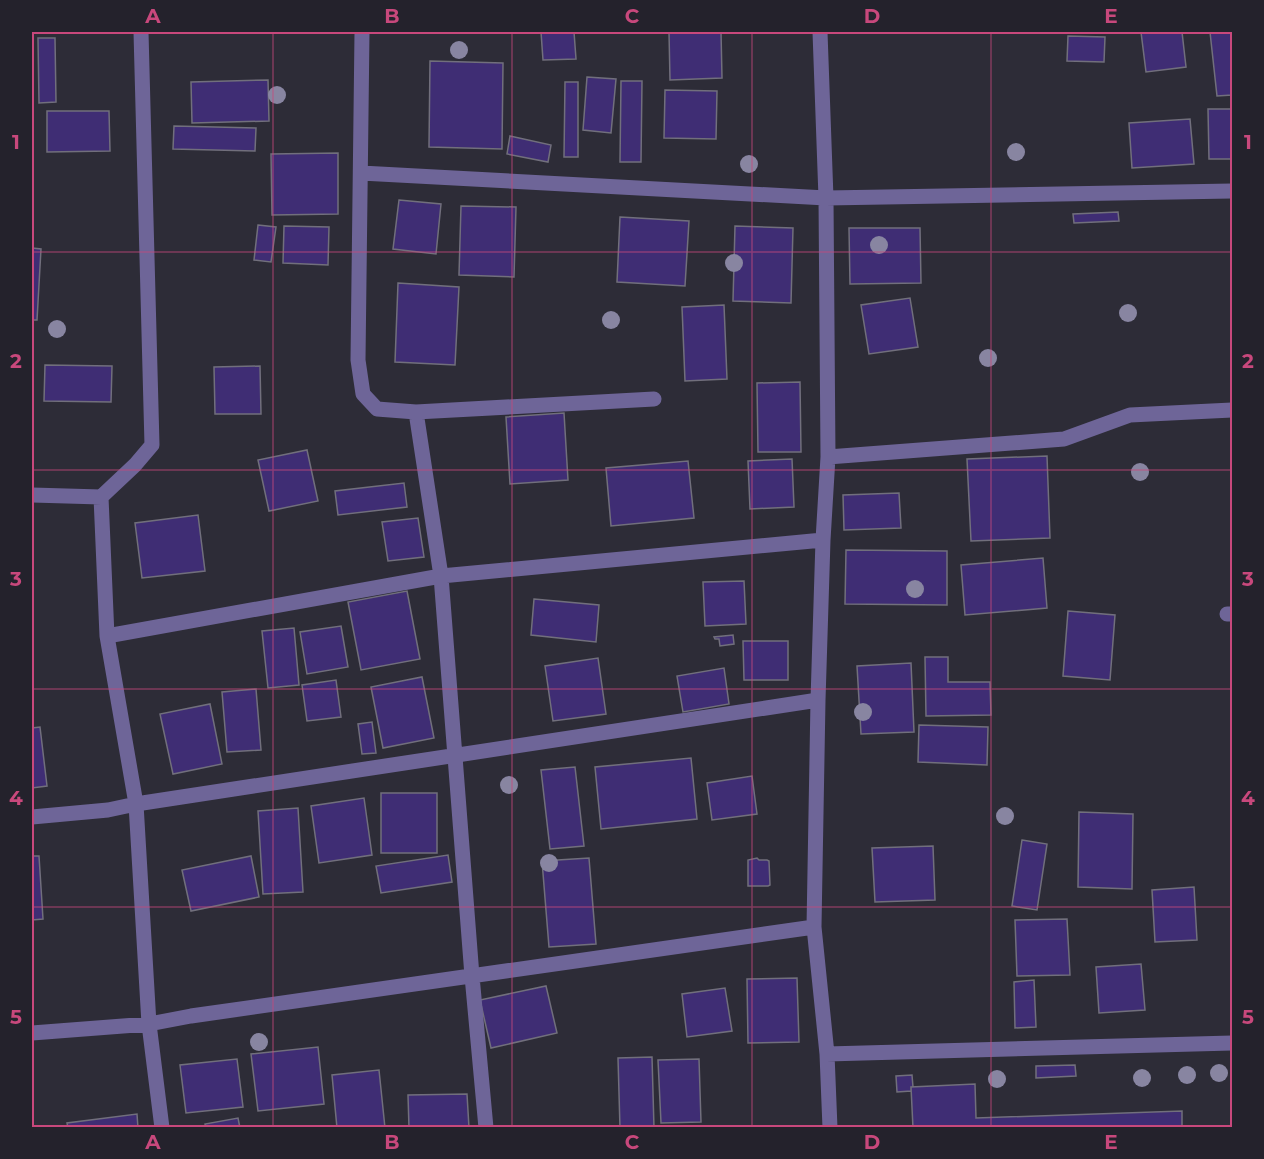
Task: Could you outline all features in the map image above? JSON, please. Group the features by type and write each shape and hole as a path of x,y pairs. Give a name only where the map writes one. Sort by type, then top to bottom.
{"street":[{"path":"32,495 101,497 135,465 152,445 141,32"},
{"path":"362,32 358,360 363,394 377,409 416,412 654,399"},
{"path":"820,32 826,198 828,457 818,700 814,927 827,1054 830,1128"},
{"path":"361,173 826,198 1233,191"},
{"path":"828,457 1064,439 1130,415 1233,410"},
{"path":"416,412 441,576 486,1128"},
{"path":"101,497 107,636 136,804 149,1024 162,1128"},
{"path":"107,636 441,576 823,540"},
{"path":"32,817 108,810 818,700"},
{"path":"32,1033 149,1024 191,1016 814,927"},
{"path":"827,1054 1233,1043"}],"building":[{"path":"541,32 574,32 576,59 543,60"},
{"path":"669,32 721,32 722,78 670,80"},
{"path":"1141,32 1182,32 1186,67 1146,72"},
{"path":"1210,32 1232,32 1232,95 1217,96"},
{"path":"1068,36 1105,37 1104,62 1067,61"},
{"path":"38,38 55,38 56,102 39,103"},
{"path":"430,61 503,63 502,149 429,147"},
{"path":"587,77 616,79 611,133 583,130"},
{"path":"268,80 269,121 192,123 191,82"},
{"path":"621,81 642,81 641,162 620,162"},
{"path":"565,82 578,82 578,157 564,157"},
{"path":"665,90 717,91 716,139 664,138"},
{"path":"1208,109 1232,109 1232,159 1209,159"},
{"path":"47,111 109,111 110,151 47,152"},
{"path":"1190,119 1194,164 1132,168 1129,123"},
{"path":"174,126 256,128 255,151 173,149"},
{"path":"510,136 551,145 548,162 507,154"},
{"path":"338,153 338,214 272,215 271,154"},
{"path":"399,200 441,204 436,254 393,249"},
{"path":"461,206 516,207 514,277 459,275"},
{"path":"1118,212 1119,221 1074,223 1073,214"},
{"path":"620,217 689,221 685,286 617,282"},
{"path":"258,225 276,227 271,262 254,260"},
{"path":"284,226 329,227 328,265 283,263"},
{"path":"735,226 793,228 791,303 733,301"},
{"path":"849,228 920,228 921,283 850,284"},
{"path":"32,248 41,249 37,320 32,320"},
{"path":"398,283 459,287 455,365 395,362"},
{"path":"910,298 918,347 869,354 861,305"},
{"path":"724,305 727,379 685,381 682,307"},
{"path":"45,365 112,366 111,402 44,401"},
{"path":"260,366 261,414 215,414 214,367"},
{"path":"800,382 801,452 758,452 757,383"},
{"path":"564,413 568,480 510,484 506,417"},
{"path":"307,450 318,501 269,511 258,460"},
{"path":"1047,456 1050,538 971,541 967,459"},
{"path":"792,459 794,507 750,509 748,461"},
{"path":"688,461 694,518 611,526 606,468"},
{"path":"404,483 407,507 338,515 335,491"},
{"path":"899,493 901,528 844,530 843,495"},
{"path":"198,515 205,571 142,578 135,523"},
{"path":"418,518 424,557 388,561 382,522"},
{"path":"846,550 947,551 947,605 845,604"},
{"path":"1043,558 1047,608 965,615 961,565"},
{"path":"744,581 746,624 705,626 703,582"},
{"path":"407,591 420,659 361,670 348,602"},
{"path":"534,599 599,605 596,642 531,635"},
{"path":"1068,611 1115,615 1110,680 1063,676"},
{"path":"341,626 348,667 307,674 300,632"},
{"path":"294,628 299,685 268,688 262,631"},
{"path":"733,635 734,644 720,646 719,639 714,637"},
{"path":"743,641 788,641 788,680 744,680"},
{"path":"925,657 948,657 948,682 990,682 991,715 926,716"},
{"path":"598,658 606,714 553,721 545,666"},
{"path":"911,663 914,732 861,734 857,666"},
{"path":"724,668 729,704 683,712 677,676"},
{"path":"422,677 434,738 383,748 371,687"},
{"path":"336,680 341,717 307,721 302,685"},
{"path":"256,689 261,750 227,752 222,692"},
{"path":"210,704 222,764 173,774 160,714"},
{"path":"372,722 376,753 362,754 358,724"},
{"path":"919,725 988,727 987,765 918,762"},
{"path":"40,727 47,786 32,788 32,728"},
{"path":"691,758 697,819 601,829 595,767"},
{"path":"575,767 584,846 550,849 541,770"},
{"path":"752,776 757,814 712,820 707,783"},
{"path":"381,793 437,793 437,853 381,853"},
{"path":"364,798 372,855 319,863 311,806"},
{"path":"298,808 303,892 263,894 258,811"},
{"path":"1079,812 1133,814 1132,889 1078,887"},
{"path":"1022,840 1047,844 1037,910 1012,906"},
{"path":"933,846 935,900 875,902 872,848"},
{"path":"448,855 452,882 381,893 376,866"},
{"path":"32,856 39,856 43,919 32,920"},
{"path":"251,856 259,897 191,911 182,870"},
{"path":"589,858 596,944 549,947 542,861"},
{"path":"757,858 769,861 770,885 768,886 748,886 748,860"},
{"path":"1194,887 1197,940 1155,942 1152,890"},
{"path":"1067,919 1070,975 1017,976 1015,920"},
{"path":"1141,964 1145,1010 1099,1013 1096,967"},
{"path":"797,978 799,1042 748,1043 747,979"},
{"path":"1034,980 1036,1027 1015,1028 1014,982"},
{"path":"546,986 557,1033 491,1048 480,1000"},
{"path":"725,988 732,1031 687,1037 682,994"},
{"path":"318,1047 324,1104 258,1111 251,1054"},
{"path":"652,1057 654,1128 620,1128 618,1058"},
{"path":"237,1059 243,1107 186,1113 180,1065"},
{"path":"699,1059 701,1122 661,1123 658,1060"},
{"path":"1075,1065 1076,1076 1036,1078 1036,1066"},
{"path":"379,1070 385,1128 337,1128 332,1075"},
{"path":"912,1075 911,1091 897,1092 896,1076"},
{"path":"975,1084 976,1118 1182,1111 1182,1128 913,1128 911,1087"},
{"path":"467,1094 469,1128 409,1128 408,1095"},
{"path":"137,1114 138,1128 68,1128 67,1123"},
{"path":"238,1118 240,1128 206,1128 205,1124"}]}
